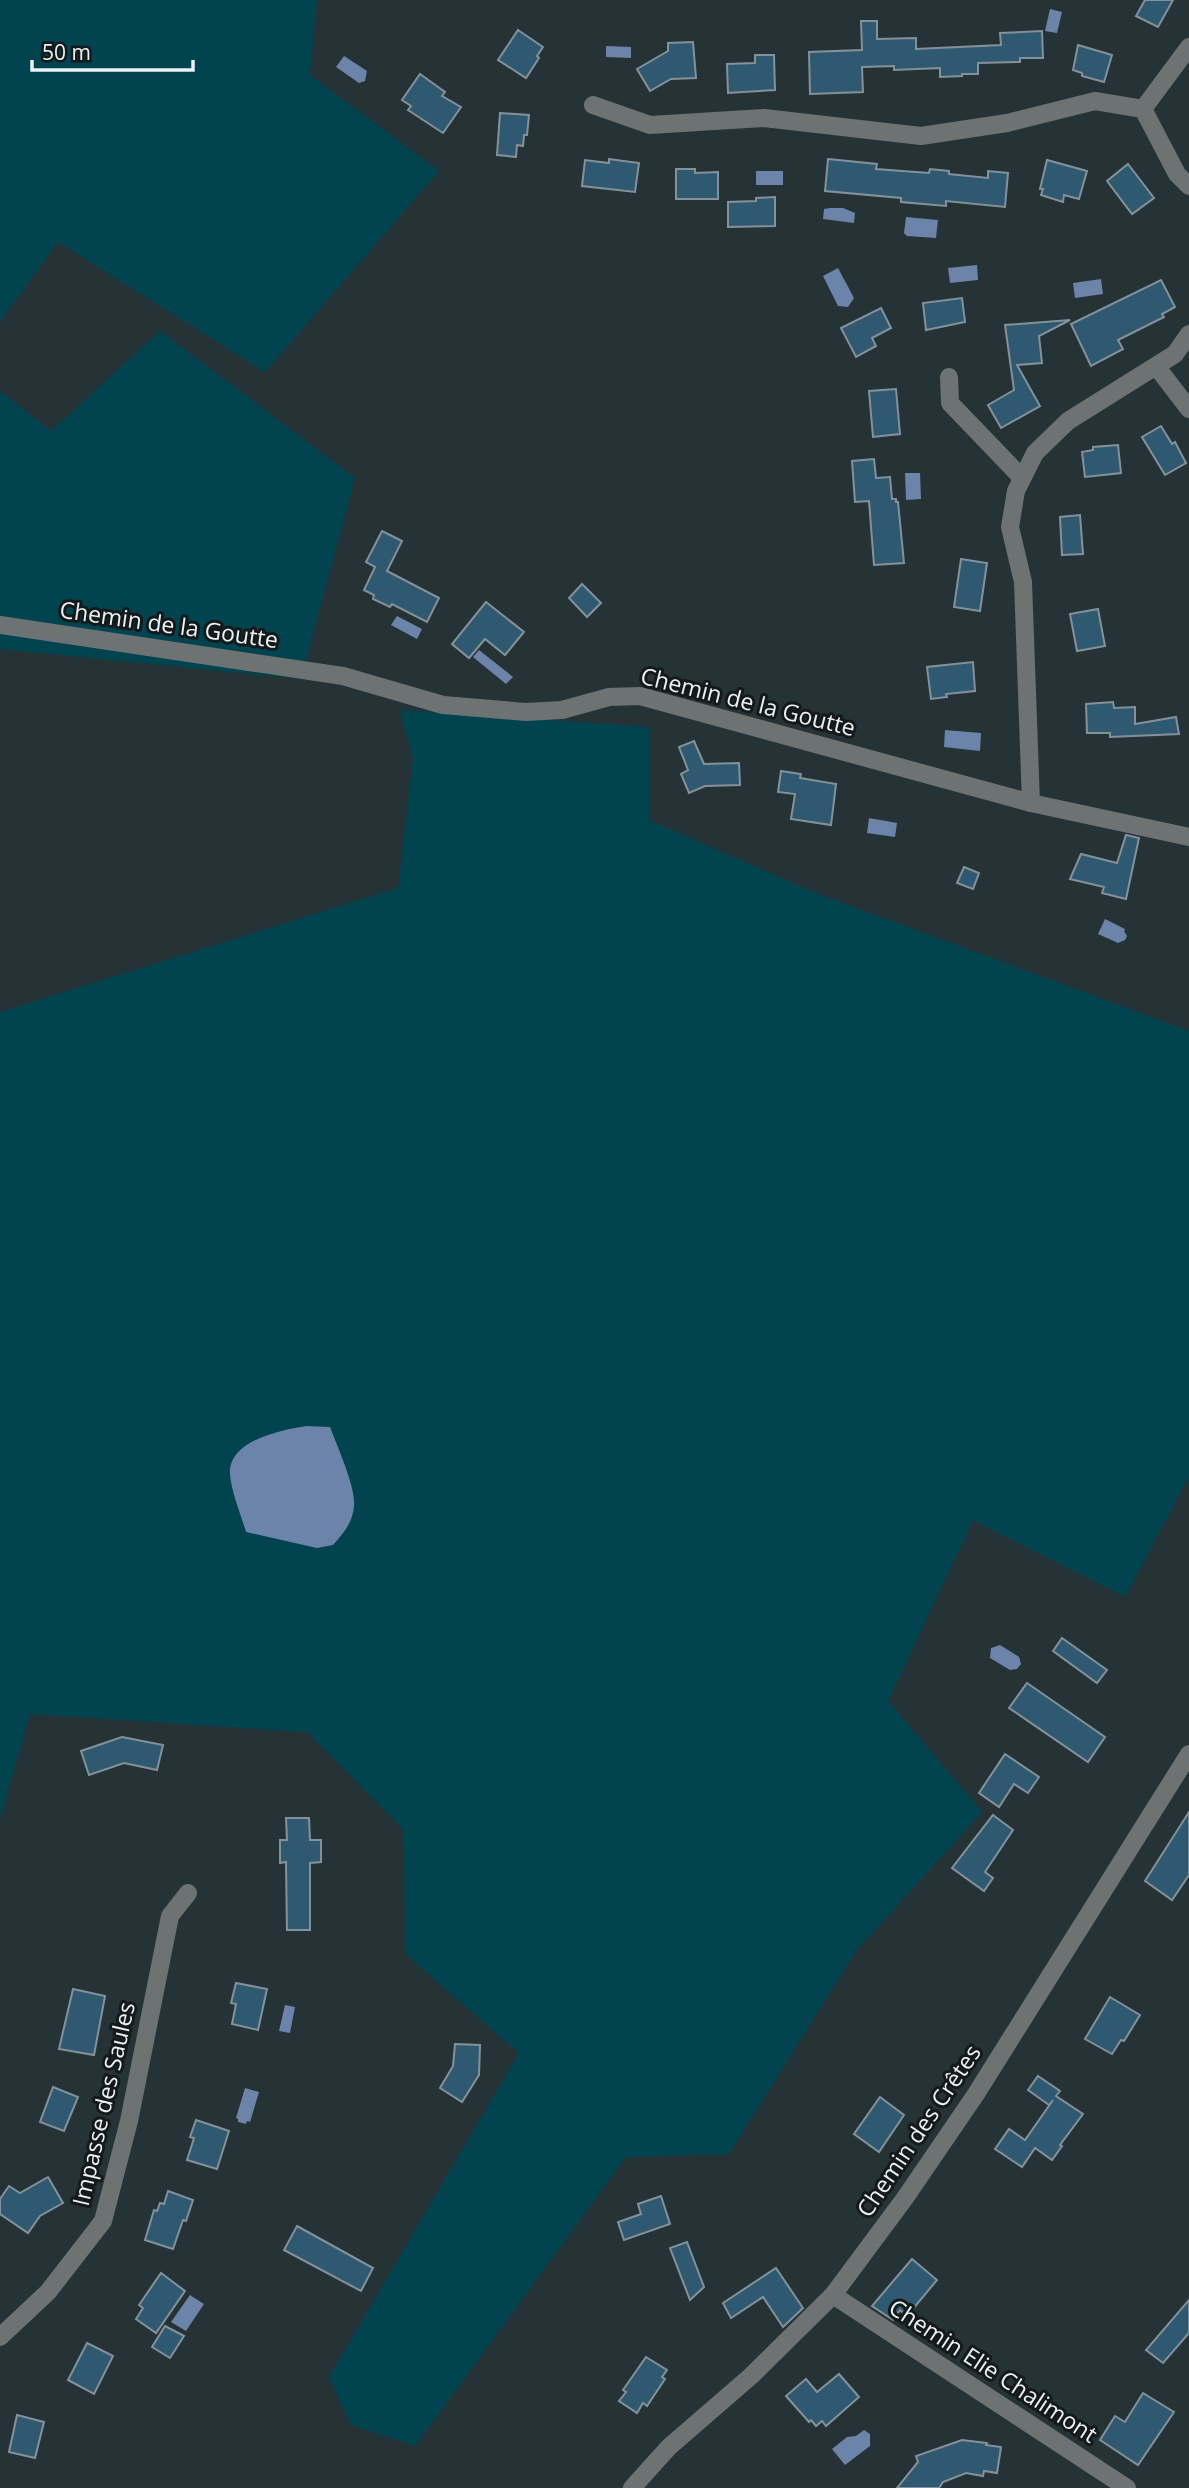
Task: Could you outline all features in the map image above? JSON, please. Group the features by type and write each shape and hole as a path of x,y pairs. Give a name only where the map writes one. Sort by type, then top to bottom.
{"street":[{"path":"1143,109 1189,47"},
{"path":"593,105 650,125 764,118 921,136 1007,124 1096,101 1143,109"},
{"path":"1143,109 1177,174 1189,186"},
{"path":"1031,803 1023,582 1010,527 1016,491 1035,453 1068,421 1175,354 1189,334"},
{"path":"1156,366 1189,409"},
{"path":"949,376 950,402 1022,478"},
{"name":"Chemin de la Goutte","path":"0,625 343,676 443,705 526,712 562,710 609,697 640,695 1031,803 1189,837"},
{"name":"Chemin des Crêtes","path":"632,2488 669,2447 751,2376 833,2295 905,2198 976,2094 1189,1754"},
{"name":"Impasse des Saules","path":"0,2337 48,2292 103,2221 129,2121 170,1916 188,1894"},
{"name":"Chemin Elie Chalimont","path":"833,2295 1127,2488"}],"shaded area":[{"path":"0,0 317,0 310,75 439,171 265,372 58,242 0,322"},
{"path":"1050,9 1062,12 1057,33 1045,31"},
{"path":"606,46 631,47 631,58 606,57"},
{"path":"344,56 367,71 365,81 359,83 336,67"},
{"path":"756,171 783,171 783,185 756,185"},
{"path":"843,208 855,213 854,223 823,219 824,209"},
{"path":"906,217 938,220 936,238 907,236 904,233"},
{"path":"977,265 978,280 950,283 948,268"},
{"path":"838,268 854,298 848,307 838,306 823,276"},
{"path":"1101,279 1103,294 1075,298 1073,283"},
{"path":"160,331 355,478 301,679 0,649 0,391 51,431"},
{"path":"905,473 920,473 921,499 906,500"},
{"path":"397,616 422,629 417,639 391,625"},
{"path":"479,650 513,677 506,684 473,657"},
{"path":"400,710 649,727 649,820 813,892 1189,1031 1189,1476 1125,1597 973,1520 888,1701 982,1812 856,1951 729,2154 626,2157 415,2446 351,2425 329,2377 519,2053 405,1954 404,1830 307,1732 30,1714 0,1819 0,1012 398,888 413,759"},
{"path":"945,730 981,733 980,751 944,747"},
{"path":"869,818 897,823 895,837 867,833"},
{"path":"1105,919 1125,929 1125,940 1118,943 1098,934"},
{"path":"306,1426 330,1427 354,1498 352,1517 344,1532 333,1545 317,1548 246,1532 230,1474 232,1462 247,1445 271,1434"},
{"path":"1000,1645 1019,1657 1021,1664 1017,1669 1010,1670 990,1658 991,1648"},
{"path":"285,2005 295,2007 290,2033 279,2031"},
{"path":"245,2088 259,2092 250,2122 247,2121 246,2124 238,2122 236,2118"},
{"path":"190,2295 204,2304 186,2331 171,2322"},
{"path":"864,2430 870,2434 870,2446 845,2465 832,2449 847,2437 856,2436"}],"building":[{"path":"1145,0 1173,0 1158,27 1136,16"},
{"path":"861,21 877,21 877,39 916,38 916,49 1001,45 1000,33 1042,31 1043,58 1020,58 1020,62 978,63 978,74 962,76 940,77 940,68 894,70 894,66 862,67 863,92 810,94 809,52 862,50"},
{"path":"518,30 543,47 526,78 498,60"},
{"path":"693,42 696,78 671,79 650,91 637,69 668,51 668,43"},
{"path":"1078,45 1112,55 1104,82 1082,76 1082,73 1073,70"},
{"path":"755,55 774,55 775,90 728,93 727,64 755,63"},
{"path":"420,74 445,92 442,96 461,107 443,133 408,110 411,106 402,100"},
{"path":"500,113 529,115 527,135 524,135 523,146 517,145 516,157 497,155"},
{"path":"609,159 639,163 635,192 582,186 585,160 609,163"},
{"path":"828,159 877,164 876,169 929,173 930,169 988,178 988,171 1008,173 1005,207 946,201 946,206 901,202 901,198 825,191"},
{"path":"1047,160 1087,171 1079,199 1064,195 1063,202 1041,195"},
{"path":"1128,164 1154,198 1132,214 1107,181"},
{"path":"676,169 695,169 695,173 718,172 718,199 676,199"},
{"path":"775,197 775,226 728,227 728,202"},
{"path":"1161,280 1175,307 1162,314 1164,317 1118,340 1123,349 1091,366 1071,324"},
{"path":"962,298 965,322 926,330 923,303"},
{"path":"881,308 891,328 872,338 876,346 856,357 841,328"},
{"path":"1070,320 1039,336 1042,363 1017,365 1040,406 1001,428 988,405 1014,390 1005,325"},
{"path":"896,389 900,434 873,437 869,391"},
{"path":"1161,426 1172,444 1175,442 1186,463 1165,475 1142,437"},
{"path":"1118,445 1121,473 1085,477 1082,452 1093,450 1093,447"},
{"path":"874,459 876,478 890,477 892,499 898,502 904,563 874,565 869,501 855,502 852,461"},
{"path":"1080,515 1083,554 1062,555 1060,517"},
{"path":"382,531 402,541 387,571 439,598 427,622 392,604 390,607 373,599 374,595 364,590 375,567 366,562"},
{"path":"961,559 987,563 980,611 954,607"},
{"path":"582,584 601,603 587,617 569,598"},
{"path":"486,602 524,632 505,655 485,639 469,658 452,644"},
{"path":"1098,609 1105,646 1077,651 1070,614"},
{"path":"973,662 975,691 946,694 947,697 931,699 927,667"},
{"path":"1113,702 1114,708 1135,707 1135,724 1176,717 1179,734 1110,737 1110,733 1087,733 1086,704"},
{"path":"694,741 704,764 739,763 740,785 705,786 689,793 681,774 688,770 679,747"},
{"path":"781,771 801,774 800,778 836,784 831,825 791,819 795,794 778,792"},
{"path":"1126,835 1139,838 1126,899 1102,893 1104,887 1070,879 1081,854 1117,863"},
{"path":"964,867 979,873 973,889 957,883"},
{"path":"1062,1638 1107,1670 1097,1683 1053,1651"},
{"path":"1027,1683 1105,1737 1088,1762 1009,1708"},
{"path":"122,1737 163,1745 157,1770 124,1763 89,1775 81,1751"},
{"path":"1005,1754 1039,1777 1028,1793 1014,1784 999,1807 979,1793"},
{"path":"1189,1812 1189,1875 1172,1900 1145,1881"},
{"path":"993,1815 1013,1830 985,1872 993,1878 984,1891 952,1868"},
{"path":"286,1818 309,1818 310,1840 321,1840 321,1862 310,1863 310,1930 287,1930 286,1862 280,1863 280,1840 287,1840"},
{"path":"236,1983 267,1989 258,2030 232,2024 236,2004 231,2003"},
{"path":"73,1989 105,1996 94,2055 59,2049"},
{"path":"1110,1997 1140,2015 1124,2041 1121,2040 1112,2054 1085,2039"},
{"path":"455,2044 480,2045 479,2075 462,2102 440,2088 453,2066"},
{"path":"1038,2076 1060,2091 1056,2096 1083,2114 1052,2160 1035,2148 1022,2167 995,2149 1009,2129 1025,2140 1053,2100 1049,2105 1028,2090"},
{"path":"53,2087 78,2097 64,2131 40,2122"},
{"path":"880,2097 904,2115 879,2152 854,2134"},
{"path":"196,2120 229,2131 217,2169 187,2160 194,2138 190,2137"},
{"path":"48,2177 63,2203 40,2216 28,2233 0,2214 0,2199 9,2186 20,2193"},
{"path":"168,2191 193,2200 173,2249 145,2240 154,2210 157,2211 160,2203 164,2204"},
{"path":"661,2196 670,2224 624,2240 618,2222 641,2214 638,2204"},
{"path":"297,2226 373,2268 361,2291 284,2250"},
{"path":"687,2242 704,2287 690,2300 670,2248"},
{"path":"912,2259 937,2280 907,2316 900,2310 893,2320 872,2306"},
{"path":"776,2268 803,2308 783,2327 763,2297 731,2318 723,2303"},
{"path":"161,2273 185,2291 156,2333 136,2319 143,2308 139,2305"},
{"path":"1189,2300 1189,2333 1163,2363 1146,2350"},
{"path":"165,2326 184,2336 170,2358 152,2347"},
{"path":"87,2343 113,2356 94,2394 68,2380"},
{"path":"646,2357 667,2370 662,2377 665,2379 647,2406 643,2403 637,2413 619,2401 626,2392 623,2390"},
{"path":"839,2374 859,2397 826,2426 822,2421 816,2426 811,2420 809,2422 786,2396 806,2379 817,2392"},
{"path":"1143,2393 1174,2412 1138,2465 1100,2440 1115,2416 1125,2422"},
{"path":"17,2415 44,2422 35,2458 9,2452"},
{"path":"962,2440 1001,2447 997,2473 984,2471 983,2476 966,2473 943,2482 939,2488 897,2488 918,2462 916,2456"}]}
